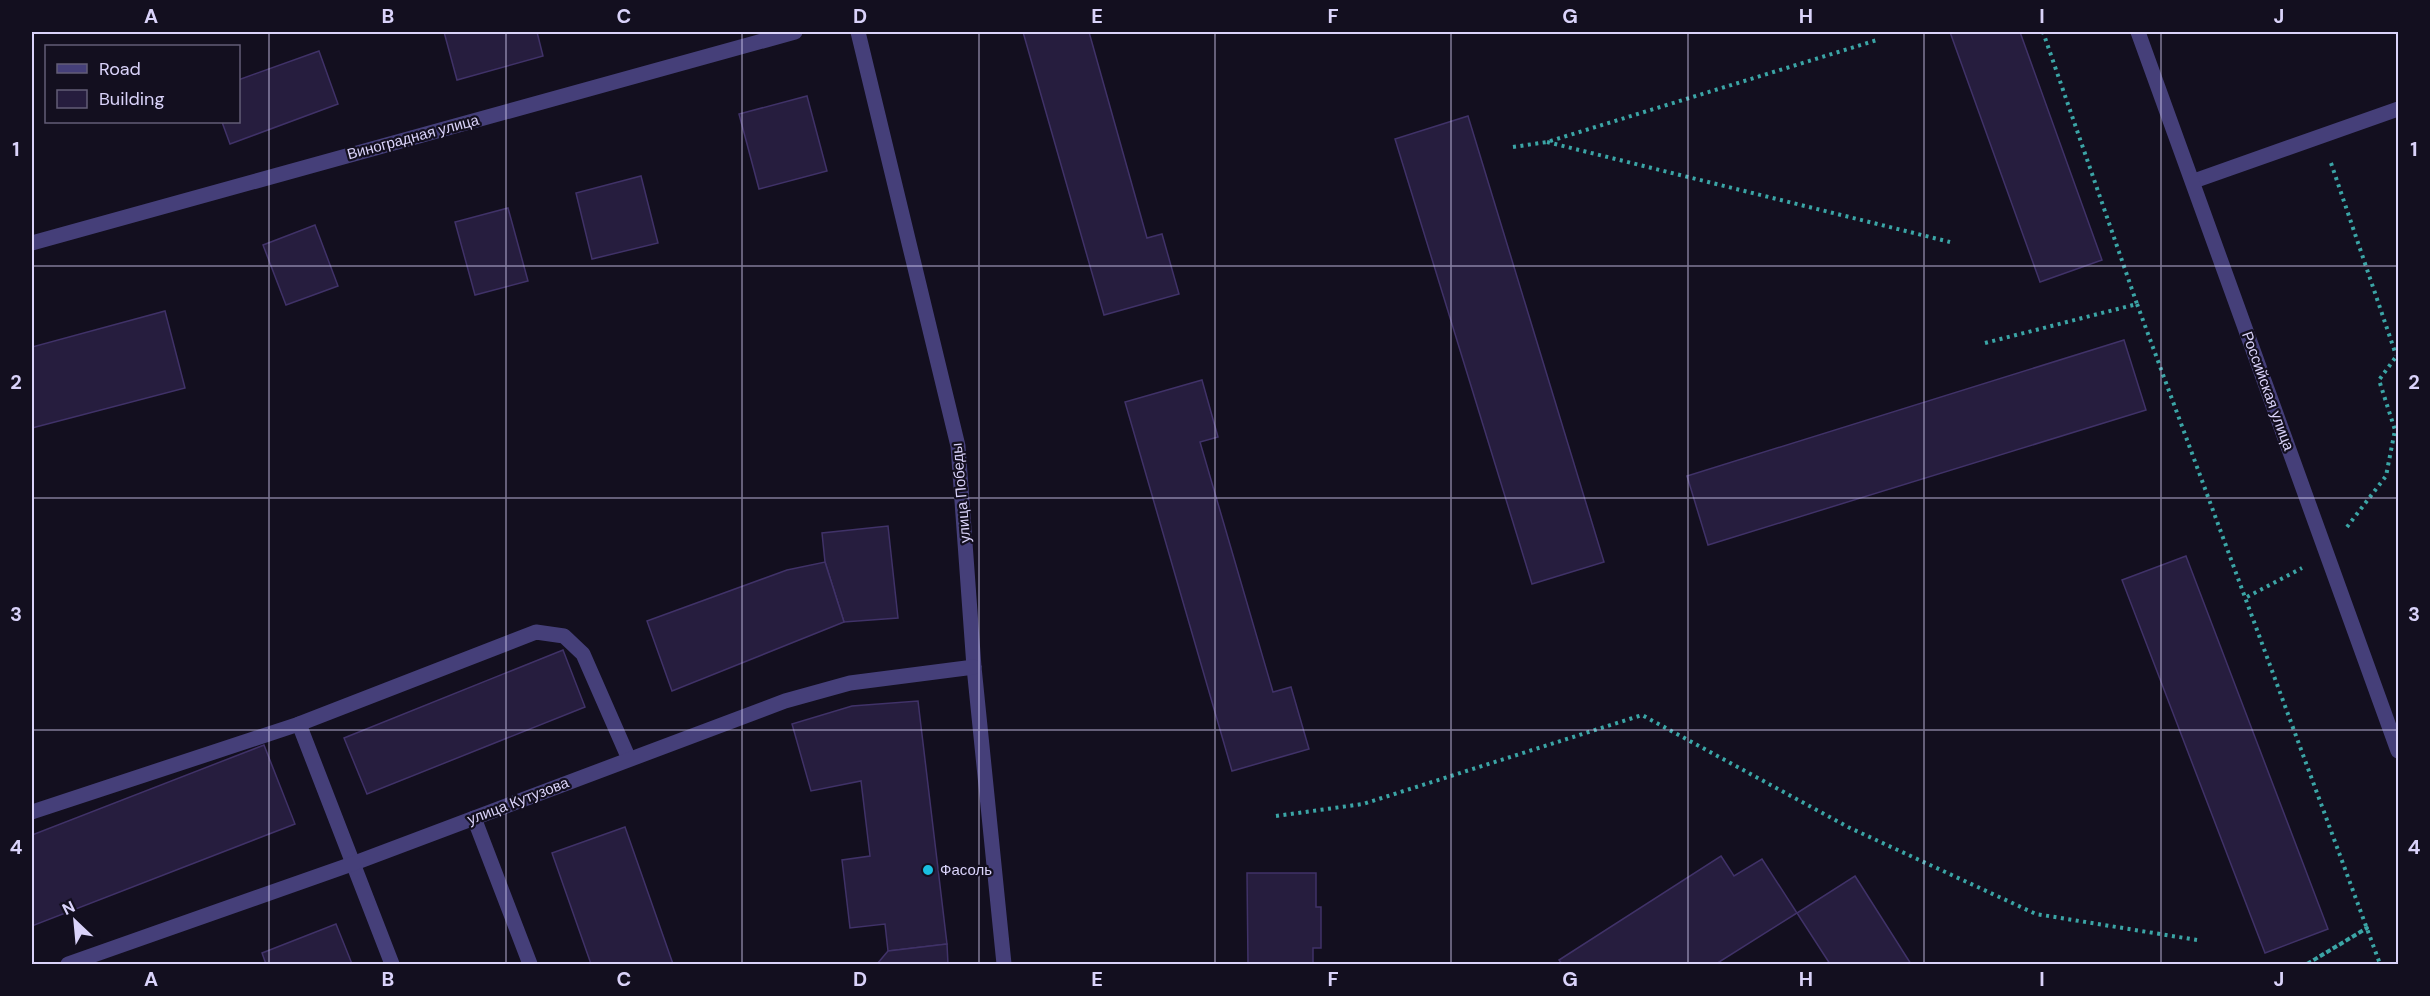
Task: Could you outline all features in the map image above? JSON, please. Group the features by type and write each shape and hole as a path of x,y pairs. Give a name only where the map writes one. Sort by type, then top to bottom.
{"street":[{"name":"Виноградная улица","path":"32,243 795,32"},
{"name":"улица Победы","path":"858,32 958,446 974,667 1004,964"},
{"name":"Российская улица","path":"2138,32 2194,181 2398,751"},
{"path":"2194,181 2398,108"},
{"path":"32,812 298,724 537,632 564,636 583,654 629,759"},
{"name":"улица Кутузова","path":"68,964 352,864 785,701 850,683 974,667"},
{"path":"298,724 392,964"},
{"path":"474,818 530,964"}],"path":[{"path":"2043,32 2137,304 2247,597 2380,964"},
{"path":"1513,147 1547,142 1877,40"},
{"path":"2247,597 2326,555 2386,476 2395,430 2379,380 2397,354 2322,136"},
{"path":"1547,142 1950,242"},
{"path":"1985,343 2137,304"},
{"path":"1276,816 1363,804 1641,716 1848,827 2036,914 2197,940"},
{"path":"2307,964 2367,928"}],"building":[{"path":"444,32 537,32 543,56 457,80"},
{"path":"1023,32 1089,32 1147,238 1162,234 1179,294 1104,315"},
{"path":"1950,32 2020,32 2102,260 2040,282"},
{"path":"319,51 338,104 230,144 222,123 240,123 240,79"},
{"path":"807,96 827,171 759,189 739,114"},
{"path":"1468,116 1604,562 1532,584 1395,139"},
{"path":"641,176 658,243 592,259 576,193"},
{"path":"508,208 528,281 475,295 455,222"},
{"path":"315,225 338,286 286,305 263,245"},
{"path":"165,311 185,388 32,428 32,347"},
{"path":"2124,340 2146,410 1708,545 1687,476"},
{"path":"1202,380 1218,437 1200,442 1273,692 1291,687 1309,749 1232,771 1125,402"},
{"path":"888,526 898,618 844,622 825,562 822,533"},
{"path":"2186,556 2328,929 2265,953 2122,580"},
{"path":"825,562 844,622 672,691 647,621 787,570"},
{"path":"563,650 585,707 367,794 344,738"},
{"path":"918,701 947,944 888,951 885,924 850,928 842,860 870,856 861,781 811,791 792,724 852,706"},
{"path":"264,745 295,824 32,926 32,835"},
{"path":"625,827 673,964 591,964 552,853"},
{"path":"1721,856 1734,876 1762,859 1797,913 1716,964 1562,964 1559,960"},
{"path":"1247,873 1316,873 1316,907 1321,907 1321,948 1313,948 1313,964 1248,964"},
{"path":"1855,876 1911,964 1830,964 1797,913"},
{"path":"336,924 352,964 266,964 262,953"},
{"path":"947,944 948,964 877,964 888,951"}],"place":[{"name":"Фасоль","path":"928,870"}]}
